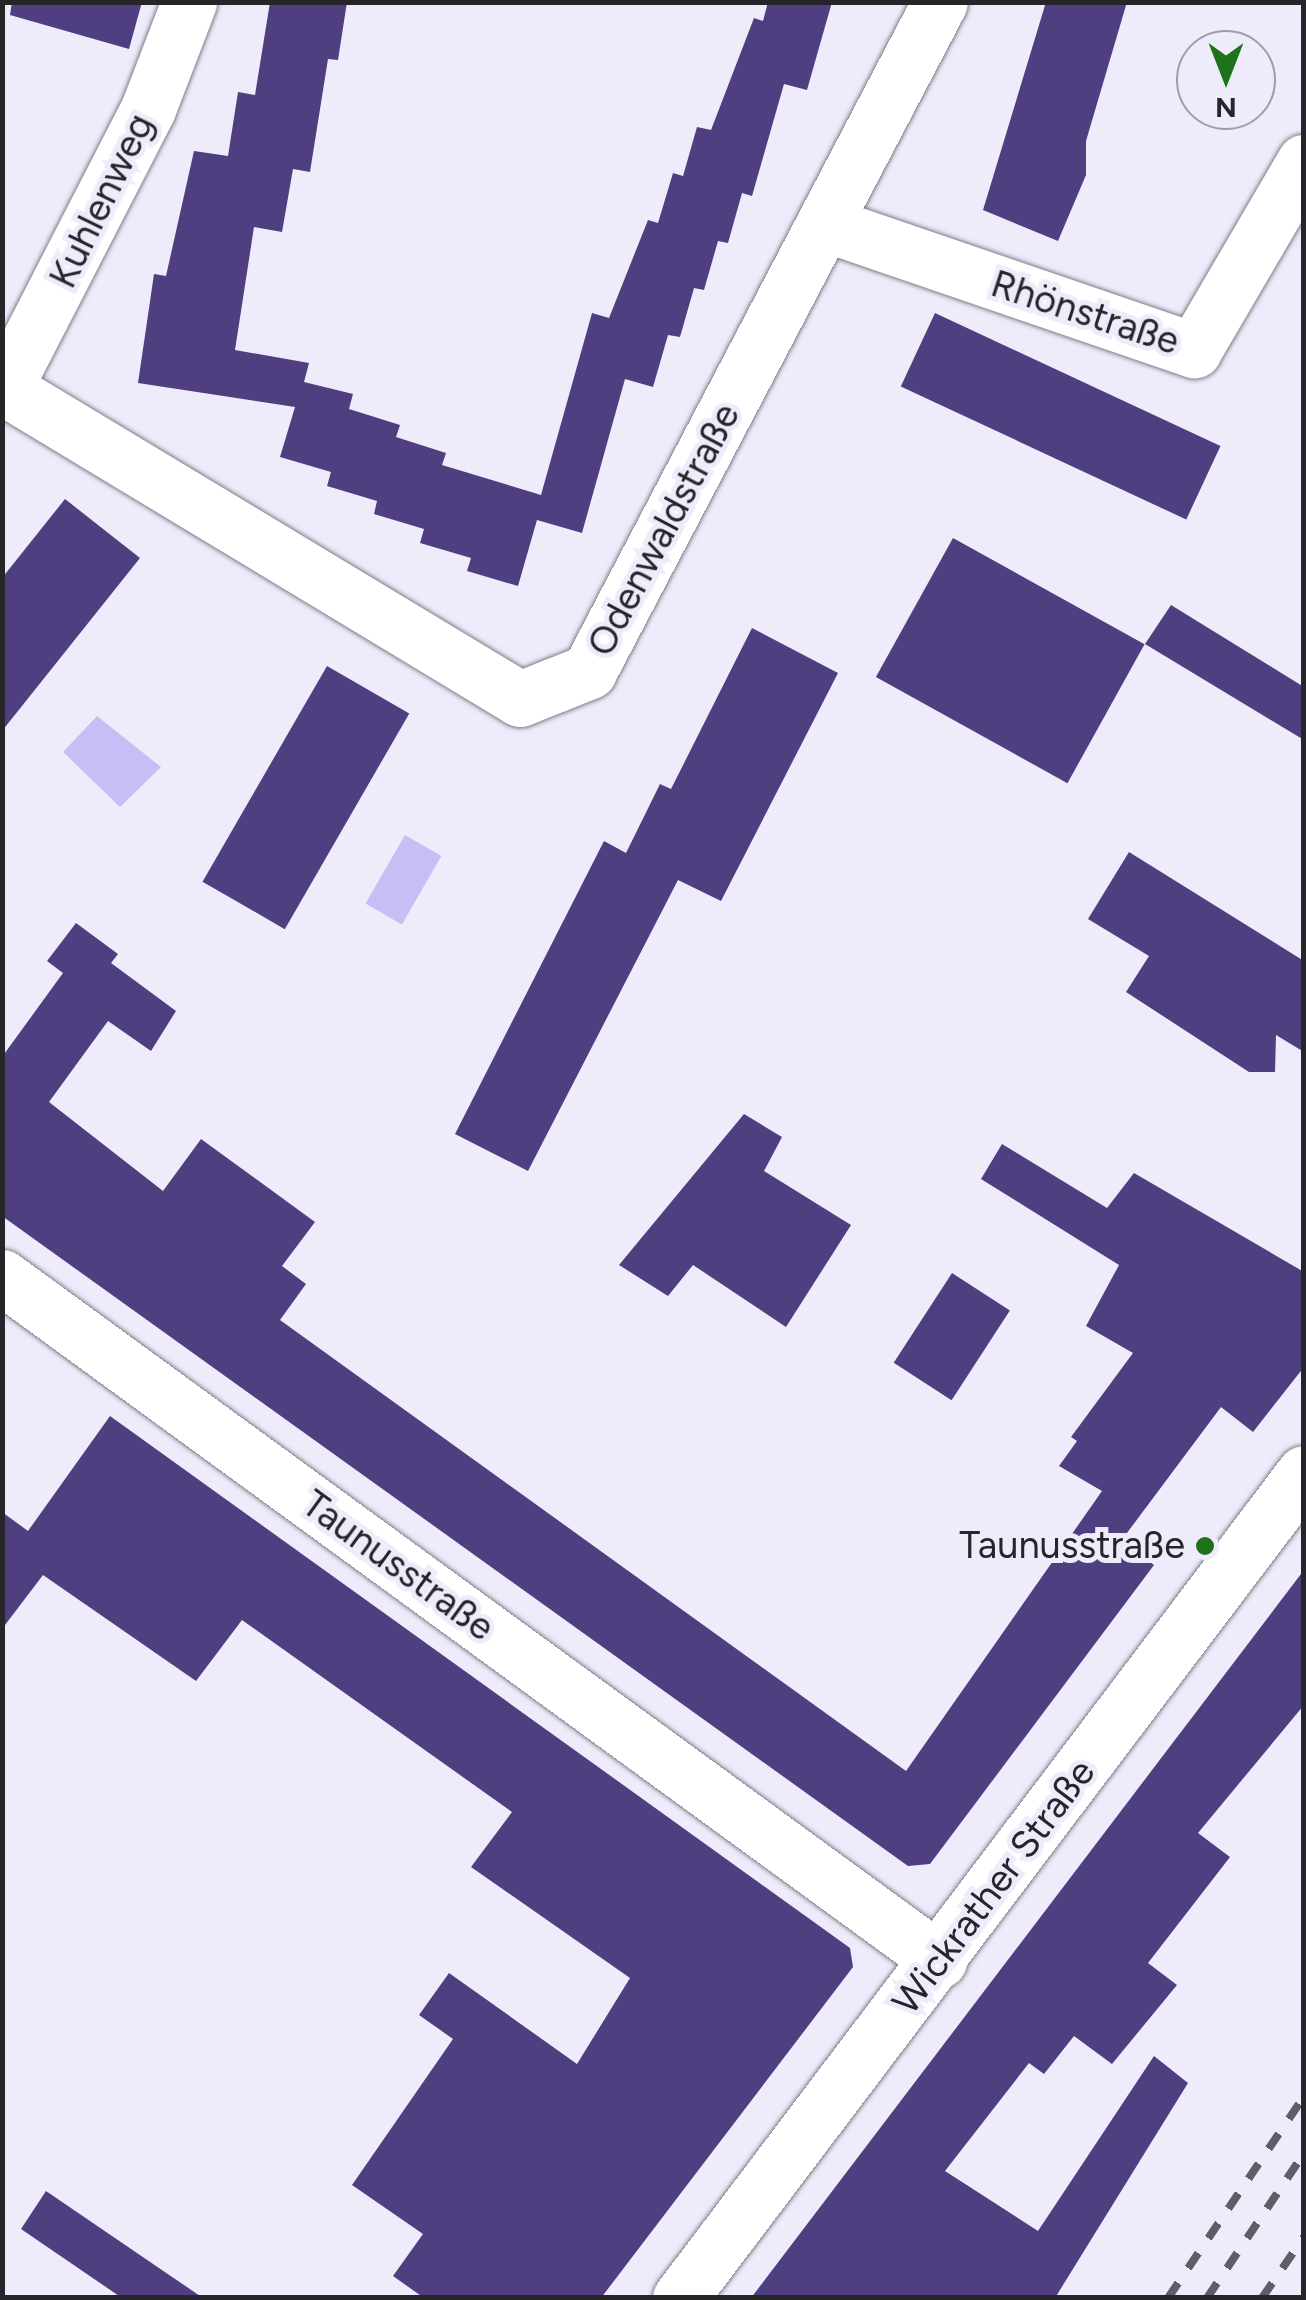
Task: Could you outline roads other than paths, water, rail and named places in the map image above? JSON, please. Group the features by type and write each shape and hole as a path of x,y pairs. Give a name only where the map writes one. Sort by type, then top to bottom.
{"street":[{"name":"Kuhlenweg","path":"4,391 148,109 189,2"},
{"name":"Odenwaldstraße","path":"4,391 520,699 589,671 828,224 940,2"},
{"name":"Rhönstraße","path":"828,224 1194,350 1304,162"},
{"name":"Taunusstraße","path":"2,1277 939,1960"},
{"name":"Wickrather Straße","path":"680,2298 1304,1473"}],"railway":[{"path":"1168,2298 1304,2096"},
{"path":"1207,2298 1304,2153"},
{"path":"1262,2298 1304,2237"}],"place":[{"name":"Taunusstraße","path":"1205,1546"}]}
